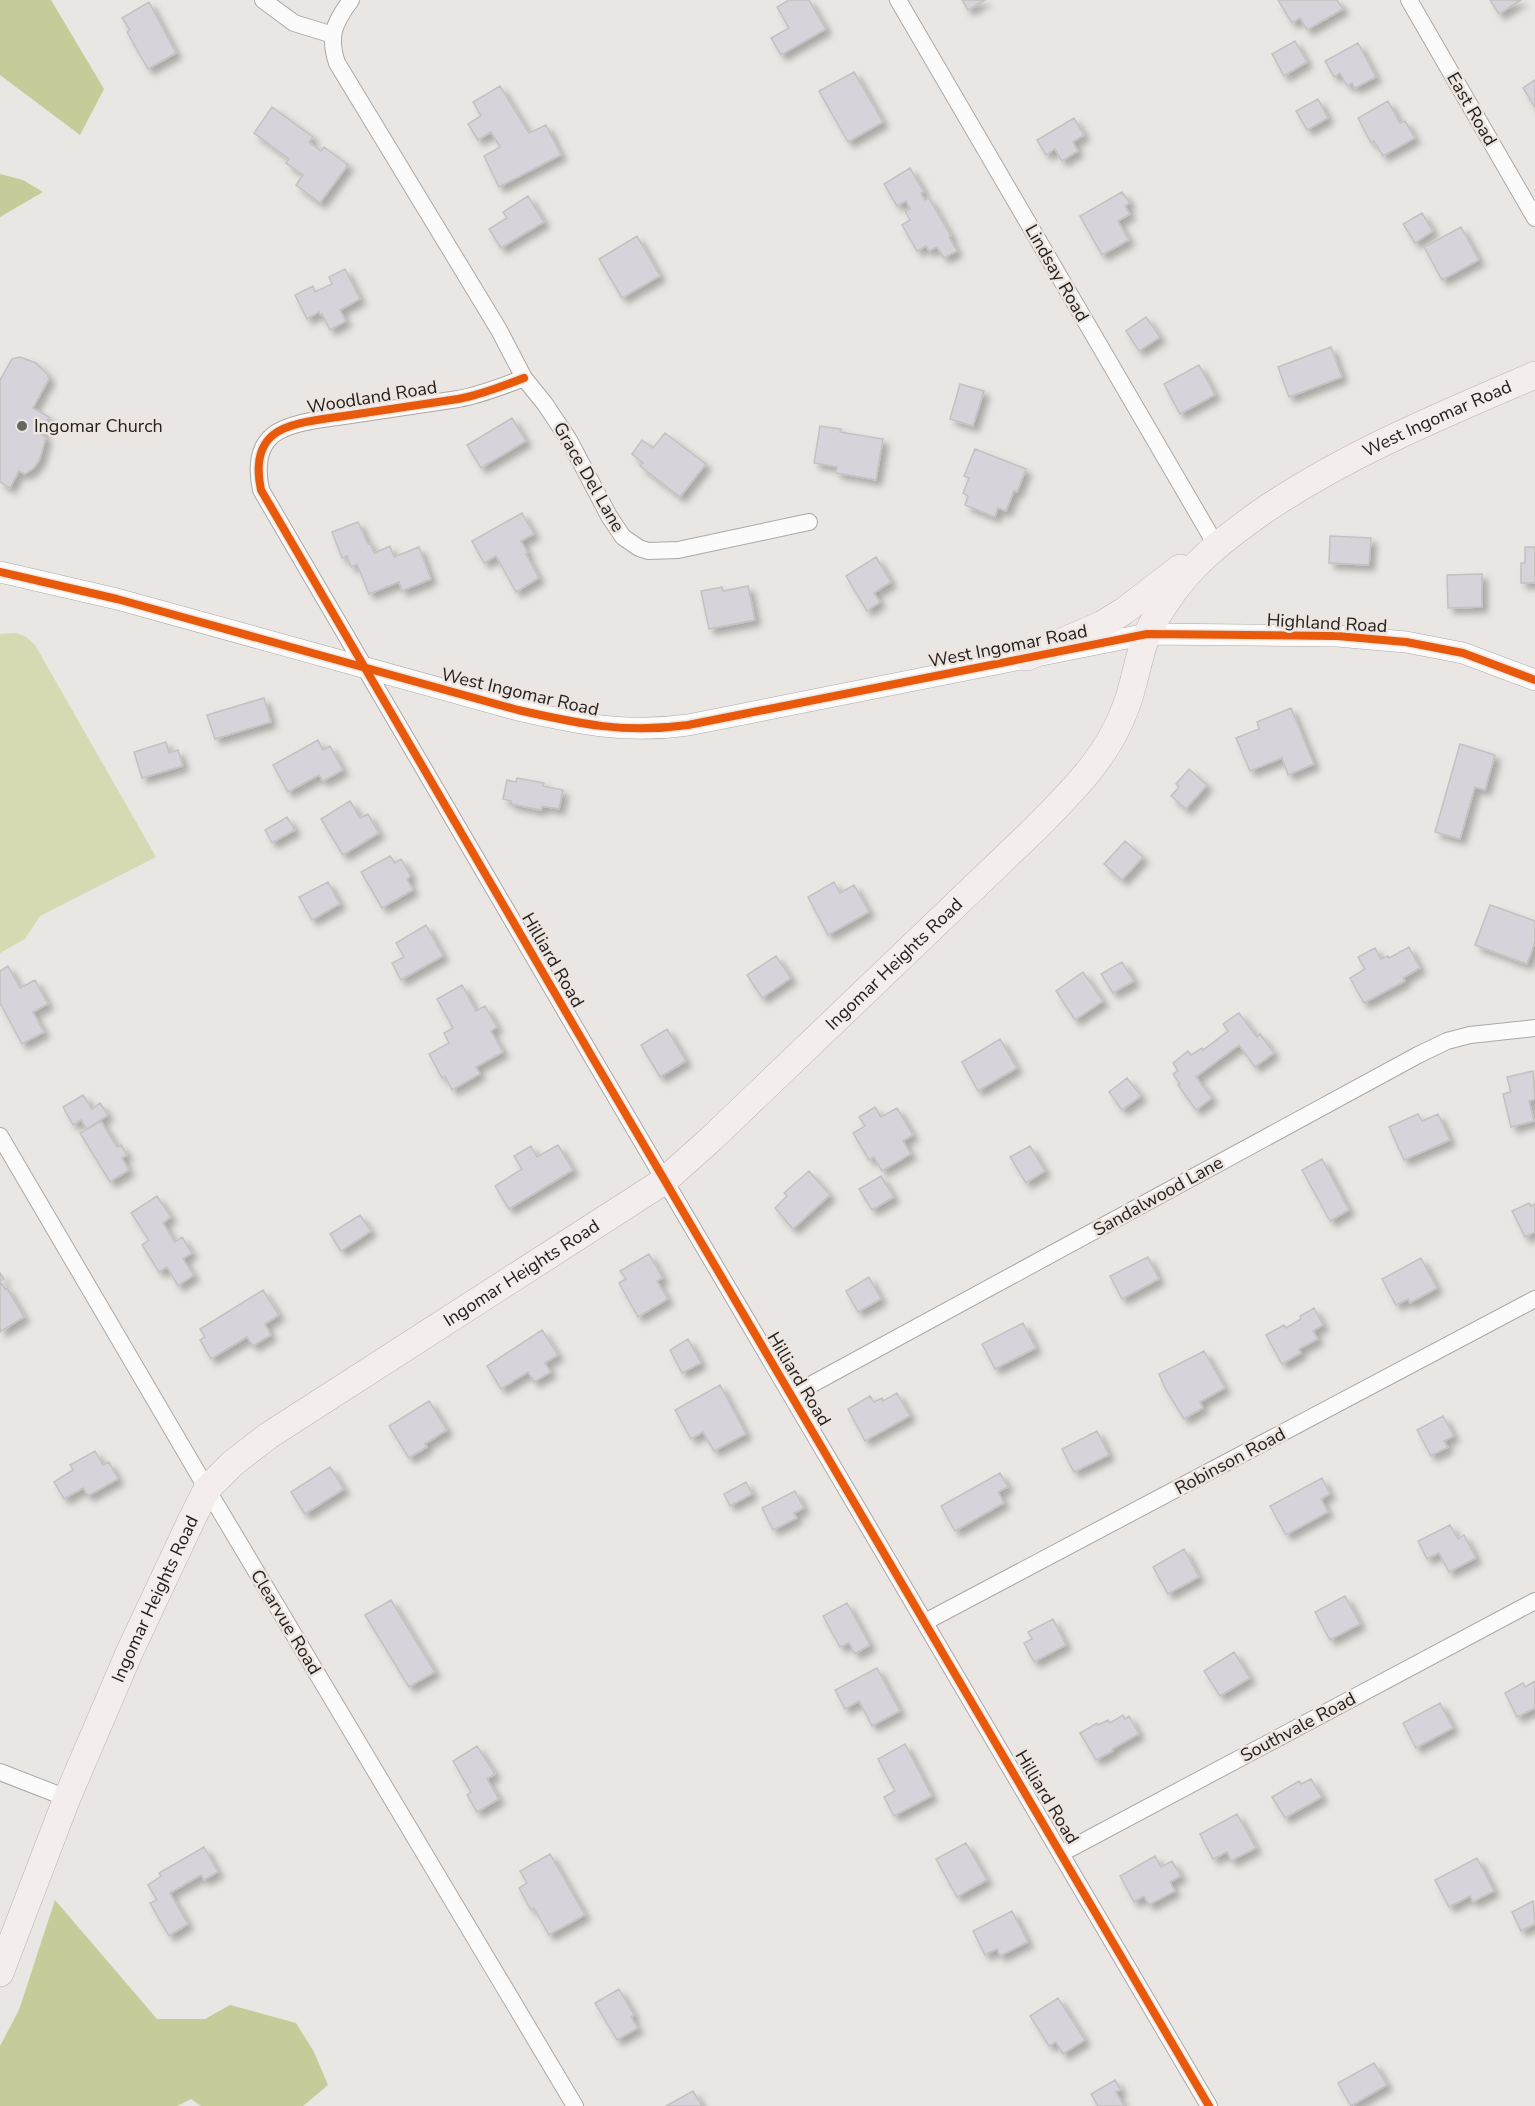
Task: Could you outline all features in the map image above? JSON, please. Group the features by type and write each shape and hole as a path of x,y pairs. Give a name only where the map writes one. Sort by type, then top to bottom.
{"main road":[{"name":"West Ingomar Road","path":"1147,634 1178,584 1196,564 1216,545 1283,498 1315,479 1443,415 1535,375"},
{"path":"1028,657 1104,624 1170,575 1216,545"},
{"name":"Ingomar Heights Road","path":"0,1973 67,1798 130,1651 207,1489 233,1463 268,1436 664,1181 711,1139 1036,828 1080,783 1109,744 1119,725 1131,693 1147,634"}],"street":[{"path":"263,0 294,23 333,34"},
{"path":"351,0 339,17 333,34 332,48 337,63 499,330 524,378"},
{"name":"Lindsay Road","path":"898,0 1216,545"},
{"name":"East Road","path":"1409,0 1535,218"},
{"name":"Grace Del Lane","path":"524,378 569,440 617,530 630,543 639,548 648,551 678,550 810,522"},
{"name":"Woodland Road","path":"364,668 261,490 258,476 260,453 272,435 282,429 313,421 460,399 491,391 524,378"},
{"name":"West Ingomar Road","path":"0,572 117,599 364,668 567,721 628,729 660,729 725,718 1147,634"},
{"name":"Highland Road","path":"1147,634 1337,636 1406,642 1463,652 1535,680"},
{"name":"Hilliard Road","path":"364,668 1209,2106"},
{"name":"Sandalwood Lane","path":"792,1395 1418,1054 1447,1041 1470,1035 1535,1028"},
{"name":"Clearvue Road","path":"0,1136 207,1489 575,2106"},
{"name":"Robinson Road","path":"925,1622 1535,1299"},
{"name":"Southvale Road","path":"1062,1853 1535,1601"},
{"path":"0,1772 67,1798"}],"green space":[{"path":"0,0 51,0 104,89 80,135 0,75"},
{"path":"0,174 23,180 43,192 0,217"},
{"path":"16,633 26,637 35,645 156,857 40,916 25,939 0,953 0,634"},
{"path":"55,1900 157,2019 205,2019 230,2005 296,2023 314,2052 328,2085 303,2106 201,2106 191,2099 177,2106 0,2106 0,2046 19,2010"}],"building":[{"path":"789,0 809,0 826,29 781,55 771,38 789,28 777,7"},
{"path":"962,0 985,0 968,10"},
{"path":"1278,0 1337,0 1343,9 1307,30 1300,18 1292,23"},
{"path":"1490,0 1521,0 1499,14"},
{"path":"149,2 176,53 148,69 127,32 130,30 122,18"},
{"path":"1295,41 1307,62 1284,76 1272,54"},
{"path":"1358,43 1376,77 1355,88 1352,83 1347,86 1340,73 1334,77 1325,61"},
{"path":"854,72 883,122 848,142 819,91"},
{"path":"1535,80 1535,107 1523,88"},
{"path":"500,86 529,133 546,125 561,155 499,187 484,156 500,147 491,132 478,140 468,124 481,116 473,102"},
{"path":"1318,99 1328,118 1307,130 1296,111"},
{"path":"1388,101 1400,123 1405,121 1415,138 1383,156 1374,141 1371,143 1358,118"},
{"path":"272,107 313,137 309,142 321,151 324,147 348,165 320,203 296,185 303,175 286,163 289,159 254,133"},
{"path":"1074,118 1084,135 1073,142 1078,151 1062,161 1055,149 1046,155 1037,140"},
{"path":"910,168 924,192 921,193 925,200 929,198 957,251 944,258 937,247 929,251 926,246 917,251 902,225 910,220 905,211 910,209 906,201 897,206 884,184"},
{"path":"1122,192 1130,203 1125,206 1130,214 1118,221 1129,240 1102,255 1080,216"},
{"path":"528,196 544,222 501,248 489,229 507,218 503,212"},
{"path":"1422,213 1433,231 1415,243 1403,224"},
{"path":"1461,227 1479,260 1442,280 1424,247"},
{"path":"637,236 660,276 622,298 599,259"},
{"path":"345,269 360,299 340,310 346,321 330,330 319,312 307,319 295,295 313,286 315,292 332,284 329,277"},
{"path":"1146,317 1160,337 1139,351 1126,331"},
{"path":"1331,347 1342,377 1289,397 1278,367"},
{"name":"Ingomar Church","path":"20,357 36,363 47,374 49,379 33,408 49,417 40,434 46,437 40,459 34,468 25,474 19,471 10,488 0,482 0,380 12,359"},
{"path":"1199,365 1215,395 1180,414 1164,384"},
{"path":"960,384 984,391 973,426 950,419"},
{"path":"512,418 526,441 481,468 467,445"},
{"path":"820,426 841,429 840,432 883,439 876,480 836,473 837,467 814,463"},
{"path":"665,433 706,464 680,497 640,466 643,463 632,454 642,440 653,448"},
{"path":"975,449 1026,469 1006,511 998,508 995,517 965,505 968,496 963,493 969,478 964,476"},
{"path":"522,513 534,534 521,541 539,578 516,592 496,556 484,563 472,541"},
{"path":"358,522 374,553 390,546 394,557 419,547 431,579 402,591 399,582 369,594 357,564 351,567 347,556 342,558 332,532"},
{"path":"1330,536 1371,538 1369,565 1329,563"},
{"path":"1525,547 1535,547 1535,583 1521,583 1521,563 1525,563"},
{"path":"876,557 891,582 874,593 880,602 867,611 846,576"},
{"path":"1482,574 1482,607 1448,608 1447,575"},
{"path":"748,586 755,620 709,629 701,591 722,587 723,591"},
{"path":"264,698 271,722 215,739 207,715"},
{"path":"1291,708 1314,764 1288,775 1282,758 1250,771 1236,738 1259,729 1257,722"},
{"path":"318,740 323,750 330,746 343,770 323,781 319,775 288,792 273,765"},
{"path":"166,742 169,753 178,750 183,766 142,778 134,752"},
{"path":"1460,744 1495,755 1485,790 1475,787 1460,839 1435,832"},
{"path":"1189,769 1207,785 1186,809 1171,796 1179,787 1176,784"},
{"path":"517,778 544,783 543,786 563,790 559,809 542,806 541,810 511,804 511,801 503,799 507,780 516,782"},
{"path":"350,801 360,818 368,814 379,833 343,855 321,819"},
{"path":"287,817 295,830 272,843 265,830"},
{"path":"1125,841 1143,857 1122,880 1104,864"},
{"path":"390,856 395,863 401,859 411,876 407,879 413,890 382,908 361,872"},
{"path":"328,882 340,904 312,920 299,897"},
{"path":"834,882 840,893 854,885 869,912 828,935 808,897"},
{"path":"1490,905 1535,921 1535,942 1527,964 1475,945"},
{"path":"426,925 443,956 401,980 392,963 404,957 396,943"},
{"path":"1409,947 1420,968 1403,978 1405,981 1364,1003 1350,978 1365,969 1358,957 1375,948 1381,959 1388,956 1389,958"},
{"path":"776,956 791,978 762,998 747,975"},
{"path":"1122,962 1134,981 1113,993 1101,974"},
{"path":"8,966 20,988 35,980 48,1004 33,1012 44,1032 22,1044 0,1003 0,971"},
{"path":"1083,972 1103,1001 1075,1020 1056,991"},
{"path":"462,985 476,1011 485,1006 497,1027 491,1031 503,1052 476,1067 480,1074 452,1090 445,1076 442,1078 429,1054 449,1043 444,1033 453,1028 437,999"},
{"path":"1239,1013 1257,1037 1260,1034 1274,1053 1255,1067 1239,1045 1196,1077 1212,1098 1196,1110 1178,1085 1180,1084 1173,1074 1178,1071 1173,1063 1188,1051 1191,1055 1202,1048 1203,1050 1228,1031 1223,1024"},
{"path":"667,1029 686,1061 660,1077 641,1045"},
{"path":"1000,1039 1017,1068 978,1091 962,1062"},
{"path":"1533,1071 1535,1099 1529,1101 1534,1121 1511,1127 1503,1094 1511,1092 1507,1077"},
{"path":"1127,1078 1141,1096 1122,1110 1109,1092"},
{"path":"83,1095 92,1109 100,1103 108,1115 87,1129 81,1120 73,1125 63,1107"},
{"path":"875,1107 881,1117 897,1108 913,1135 903,1141 911,1154 882,1171 874,1157 869,1160 853,1133 865,1126 859,1117"},
{"path":"1418,1114 1422,1121 1438,1114 1450,1140 1404,1160 1389,1127"},
{"path":"101,1121 117,1147 121,1145 127,1155 122,1158 129,1170 110,1182 80,1133"},
{"path":"558,1145 573,1170 509,1209 495,1186 522,1169 514,1156 531,1146 537,1157"},
{"path":"1030,1146 1045,1171 1026,1183 1010,1157"},
{"path":"1322,1159 1349,1210 1330,1221 1302,1170"},
{"path":"809,1171 830,1195 793,1229 775,1208 787,1196 784,1193"},
{"path":"881,1176 894,1197 872,1210 859,1189"},
{"path":"157,1196 171,1217 163,1223 175,1242 182,1237 192,1253 183,1259 194,1275 178,1286 167,1267 159,1272 142,1245 149,1240 131,1213"},
{"path":"1529,1203 1531,1206 1535,1204 1535,1232 1525,1237 1512,1211"},
{"path":"360,1215 371,1231 341,1251 330,1234"},
{"path":"649,1254 663,1278 657,1281 668,1299 638,1317 619,1283 626,1279 620,1271"},
{"path":"1148,1257 1159,1279 1122,1299 1110,1276"},
{"path":"1421,1258 1437,1288 1410,1303 1408,1299 1396,1305 1382,1279"},
{"path":"869,1277 881,1299 858,1312 846,1291"},
{"path":"0,1281 5,1289 7,1288 24,1317 0,1332"},
{"path":"263,1290 279,1315 265,1324 271,1335 253,1346 247,1337 211,1359 200,1340 205,1337 200,1329"},
{"path":"1314,1308 1323,1325 1313,1331 1318,1339 1299,1349 1301,1353 1282,1364 1266,1335 1284,1325 1286,1328"},
{"path":"1023,1323 1036,1348 995,1369 982,1344"},
{"path":"542,1330 558,1355 545,1363 551,1372 534,1382 528,1372 501,1389 487,1366"},
{"path":"688,1339 701,1363 682,1373 670,1350"},
{"path":"1204,1351 1225,1388 1200,1402 1203,1408 1184,1419 1159,1374"},
{"path":"720,1385 746,1434 714,1451 703,1432 691,1439 675,1410"},
{"path":"897,1393 910,1416 865,1441 848,1409 870,1396 874,1402 882,1398 883,1401"},
{"path":"429,1401 447,1430 425,1444 427,1447 409,1458 389,1426"},
{"path":"1443,1416 1454,1436 1444,1441 1448,1447 1431,1456 1417,1430"},
{"path":"1097,1431 1109,1455 1074,1472 1062,1449"},
{"path":"95,1451 103,1465 109,1462 118,1479 88,1496 83,1488 64,1499 54,1482 73,1470 70,1465"},
{"path":"330,1467 344,1489 305,1514 291,1492"},
{"path":"1000,1473 1008,1487 998,1492 1004,1503 955,1531 941,1506"},
{"path":"1322,1478 1330,1494 1321,1499 1328,1512 1286,1535 1270,1506"},
{"path":"746,1482 752,1494 730,1506 724,1494"},
{"path":"795,1491 804,1508 794,1513 797,1518 773,1530 762,1508"},
{"path":"1450,1525 1458,1539 1464,1535 1476,1558 1449,1572 1439,1553 1427,1559 1418,1541"},
{"path":"1184,1549 1199,1577 1168,1594 1153,1567"},
{"path":"1345,1596 1360,1624 1330,1640 1315,1612"},
{"path":"391,1600 435,1672 409,1687 365,1615"},
{"path":"847,1603 870,1645 855,1654 849,1643 840,1647 823,1616"},
{"path":"1053,1619 1066,1645 1034,1662 1024,1643 1032,1639 1028,1632"},
{"path":"1234,1652 1250,1678 1220,1696 1204,1671"},
{"path":"877,1668 900,1711 872,1726 859,1701 845,1709 835,1690"},
{"path":"1535,1681 1535,1708 1517,1717 1505,1693 1523,1683 1525,1687"},
{"path":"1440,1703 1453,1728 1416,1748 1403,1723"},
{"path":"1123,1715 1125,1719 1129,1716 1139,1734 1096,1760 1080,1733 1097,1723 1098,1725 1108,1720 1110,1723"},
{"path":"905,1744 932,1796 894,1816 884,1797 895,1791 878,1759"},
{"path":"477,1746 495,1774 487,1779 499,1799 477,1812 467,1795 471,1792 453,1761"},
{"path":"1311,1779 1322,1797 1285,1818 1272,1797 1299,1781 1301,1784"},
{"path":"1237,1814 1256,1848 1231,1861 1227,1852 1213,1859 1200,1834"},
{"path":"966,1843 987,1880 957,1897 936,1859"},
{"path":"204,1847 218,1872 204,1880 201,1875 170,1893 188,1924 169,1936 150,1903 157,1900 148,1885 161,1876 159,1873"},
{"path":"550,1854 585,1915 549,1935 534,1908 531,1910 519,1888 527,1883 520,1871"},
{"path":"1155,1856 1161,1867 1172,1861 1181,1876 1170,1882 1175,1891 1149,1905 1144,1896 1134,1902 1120,1876"},
{"path":"1477,1858 1494,1891 1473,1902 1470,1896 1449,1907 1435,1880"},
{"path":"1533,1901 1535,1924 1521,1931 1512,1912"},
{"path":"1012,1911 1028,1942 1000,1956 997,1949 985,1955 973,1931"},
{"path":"619,1989 634,2015 631,2017 638,2028 617,2040 595,2003"},
{"path":"1058,1998 1085,2040 1063,2054 1056,2042 1049,2046 1030,2016"},
{"path":"1374,2063 1387,2085 1351,2106 1338,2083"},
{"path":"1115,2080 1121,2090 1116,2092 1124,2106 1098,2106 1091,2094"},
{"path":"693,2091 702,2106 666,2106"}],"cycle path":[{"path":"524,378 467,397 317,420 288,427 273,435 263,447 259,461 261,490 1209,2106"},
{"path":"0,572 117,599 518,710 562,720 623,728 665,728 688,725 1147,634 1337,636 1406,642 1463,653 1535,680"}],"place":[{"name":"Ingomar Church","path":"22,426"}]}
